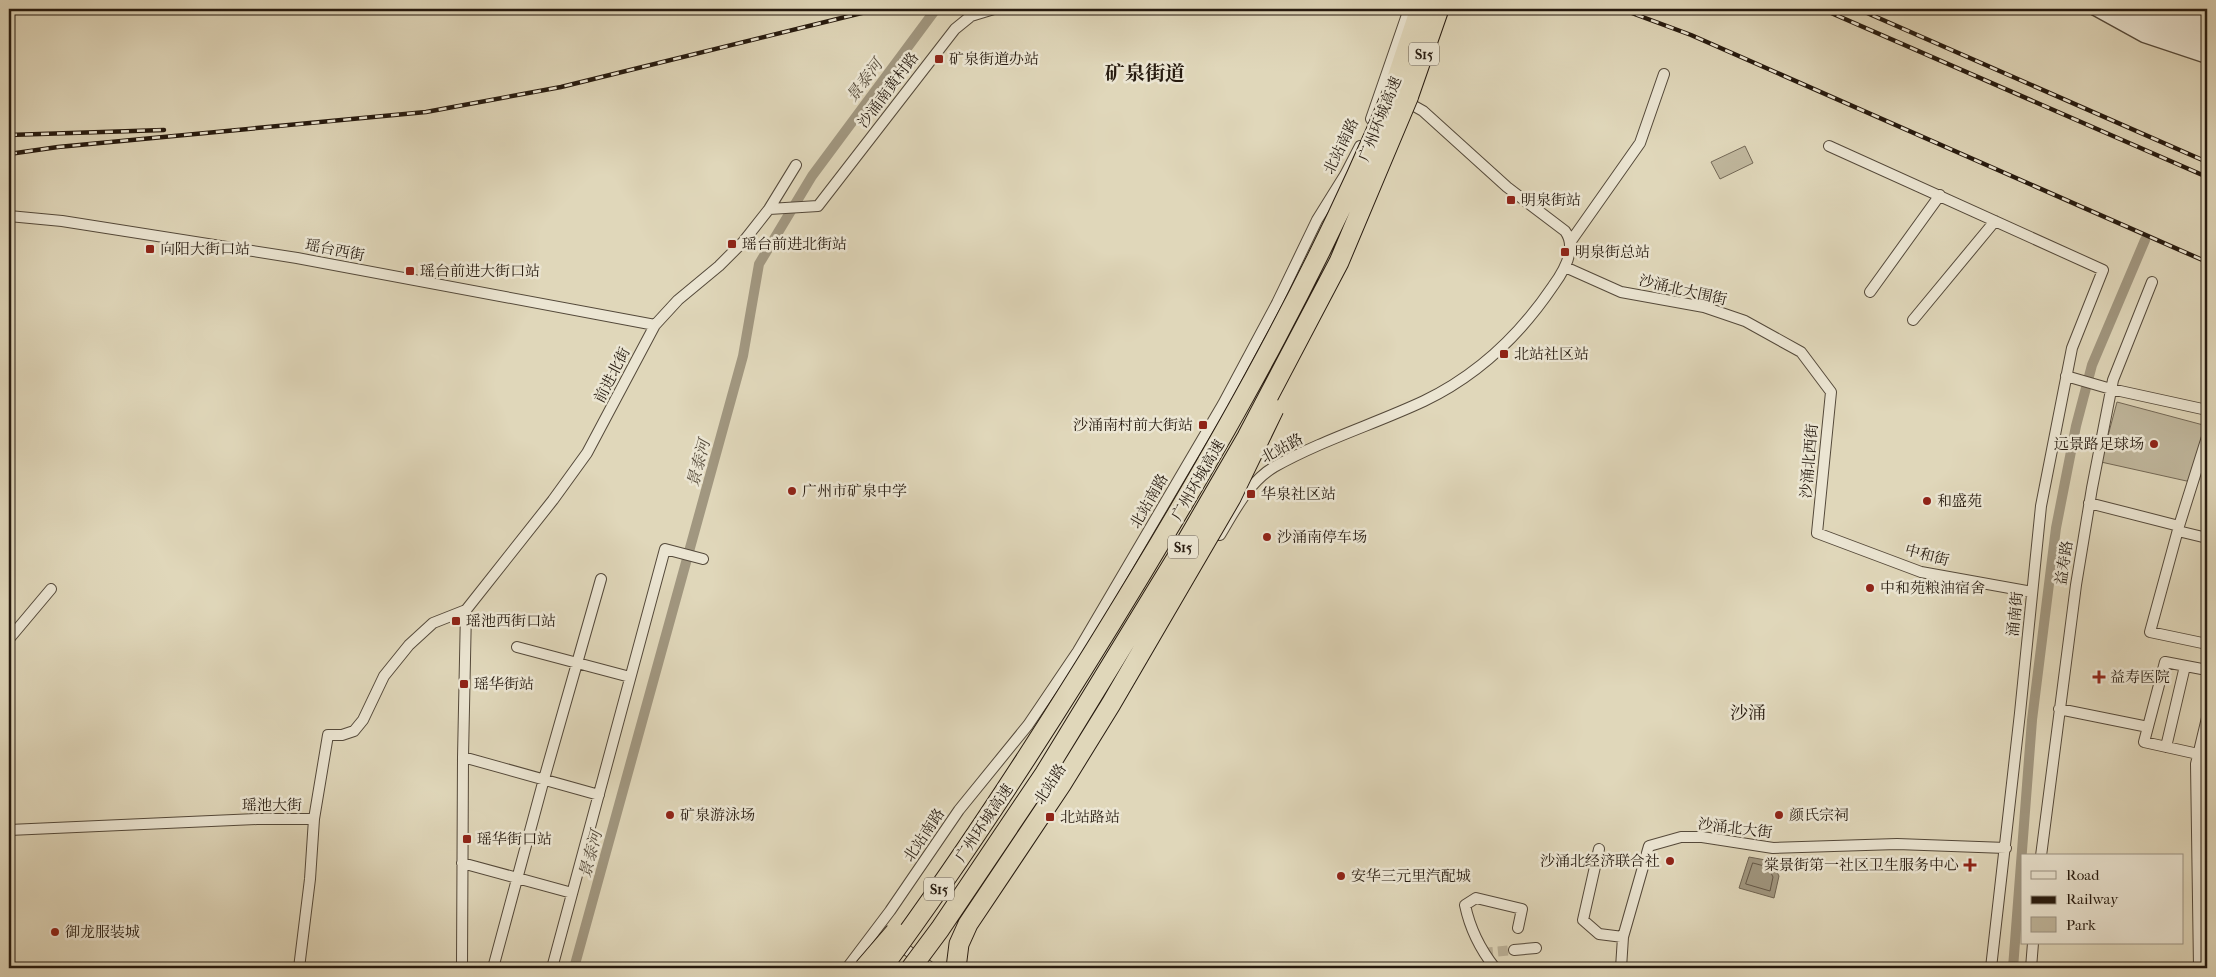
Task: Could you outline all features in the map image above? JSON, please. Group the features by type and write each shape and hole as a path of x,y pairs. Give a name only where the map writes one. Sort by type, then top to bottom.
{"highway":[{"name":"广州环城高速","path":"882,968 994,809 1104,636 1173,522 1278,337 1372,143 1392,93 1420,9"},
{"name":"广州环城高速","path":"911,968 940,929 1045,773 1102,682 1242,445 1339,262 1394,134 1439,9"},
{"path":"956,968 959,944 972,917 1092,734 1231,498 1268,424 1339,262"},
{"path":"864,968 911,914 994,809"}],"main road":[{"path":"2109,9 2162,31 2207,46"},
{"path":"2136,9 2207,34"}],"street":[{"name":"沙涌南黄村路","path":"769,208 818,206 955,29 971,16 994,9"},
{"name":"北站南路","path":"847,968 959,810 1045,702 1086,638 1251,352 1317,220 1357,151 1382,88 1409,9"},
{"path":"2095,9 2144,36 2207,57"},
{"path":"2156,9 2207,23"},
{"path":"1382,88 1416,106 1430,117 1507,187 1565,231 1571,241 1640,143 1664,74"},
{"path":"1829,146 1996,221 1913,320"},
{"name":"前进北街","path":"466,610 554,500 587,452 655,325 678,300 734,253 769,208 796,166"},
{"path":"1870,292 1940,195"},
{"name":"瑶台西街","path":"9,216 62,221 297,258 655,325"},
{"name":"涌南街","path":"1991,968 2006,848 2041,506 2072,348 2102,270 1996,221"},
{"name":"北站路","path":"945,968 1078,769 1175,608 1253,485 1274,468 1332,439 1424,400 1468,375 1501,349 1521,328 1546,296 1565,267 1571,241"},
{"name":"沙涌北大围街","path":"1565,267 1622,292 1704,307 1745,321 1801,352 1831,392"},
{"name":"益寿路","path":"2041,854 2059,709 2089,503 2111,389 2152,282"},
{"path":"2066,376 2111,389 2207,410"},
{"name":"沙涌北西街","path":"1817,533 1831,392"},
{"path":"2207,437 2150,632 2207,644"},
{"path":"2089,503 2207,538"},
{"name":"中和街","path":"1817,533 1921,572 2032,592"},
{"path":"552,968 665,548 703,559"},
{"path":"493,968 601,579"},
{"path":"9,639 51,589"},
{"path":"463,968 462,863 466,610"},
{"name":"瑶池大街","path":"9,830 230,820 314,819 328,735 342,735 354,731 363,720 384,676 409,645 434,623 466,610"},
{"path":"517,647 630,677"},
{"path":"2203,755 2144,742 2165,662 2207,670"},
{"path":"2166,747 2185,666"},
{"path":"2059,709 2148,727"},
{"path":"2199,968 2196,764 2203,755 2207,718"},
{"path":"463,757 599,794"},
{"path":"299,968 310,880 314,819"},
{"name":"沙涌北大街","path":"1621,968 1623,937 1649,846 1681,837 1702,837 1772,848 1897,844 2006,848"},
{"path":"1599,850 1583,920 1599,934 1623,937"},
{"path":"462,863 572,893"},
{"path":"1495,968 1483,952 1468,922 1465,904 1476,898 1522,909 1518,928"},
{"path":"877,928 931,968"},
{"path":"2031,968 2033,944"},
{"path":"1514,950 1536,948"}],"green space":[{"path":"1745,146 1753,163 1720,179 1711,162"},
{"name":"远景路足球场","path":"2117,402 2207,426 2191,482 2101,462"}],"water":[{"path":"1749,857 1771,861 1779,876 1774,898 1739,888"}],"waterway":[{"name":"景泰河","path":"574,968 743,356 759,264 812,176 936,9"},
{"path":"2022,854 2032,720 2056,528 2076,426 2092,365 2145,240"},
{"path":"2013,968 2021,864"}],"tunnel":[{"path":"1483,953 1514,950"}],"railway":[{"path":"9,154 58,147 426,112 561,87 878,9"},
{"path":"1621,9 1691,35 2207,262"},
{"path":"1822,9 2207,177"},
{"path":"1858,9 2207,162"},
{"path":"9,135 164,130"}],"place":[{"name":"矿泉街道办站","path":"939,59"},
{"name":"明泉街站","path":"1511,200"},
{"name":"瑶台前进北街站","path":"732,244"},
{"name":"向阳大街口站","path":"150,249"},
{"name":"明泉街总站","path":"1565,252"},
{"name":"瑶台前进大街口站","path":"410,271"},
{"name":"北站社区站","path":"1504,354"},
{"name":"沙涌南村前大街站","path":"1203,425"},
{"name":"远景路足球场","path":"2154,444"},
{"name":"广州市矿泉中学","path":"792,491"},
{"name":"华泉社区站","path":"1251,494"},
{"name":"和盛苑","path":"1927,501"},
{"name":"沙涌南停车场","path":"1267,537"},
{"name":"中和苑粮油宿舍","path":"1870,588"},
{"name":"瑶池西街口站","path":"456,621"},
{"name":"益寿医院","path":"2099,677"},
{"name":"瑶华街站","path":"464,684"},
{"name":"矿泉游泳场","path":"670,815"},
{"name":"颜氏宗祠","path":"1779,815"},
{"name":"北站路站","path":"1050,817"},
{"name":"瑶华街口站","path":"467,839"},
{"name":"沙涌北经济联合社","path":"1670,861"},
{"name":"棠景街第一社区卫生服务中心","path":"1970,865"},
{"name":"安华三元里汽配城","path":"1341,876"},
{"name":"御龙服装城","path":"55,932"}],"district":[{"name":"矿泉街道","path":"1145,73"},
{"name":"沙涌","path":"1748,713"}]}
